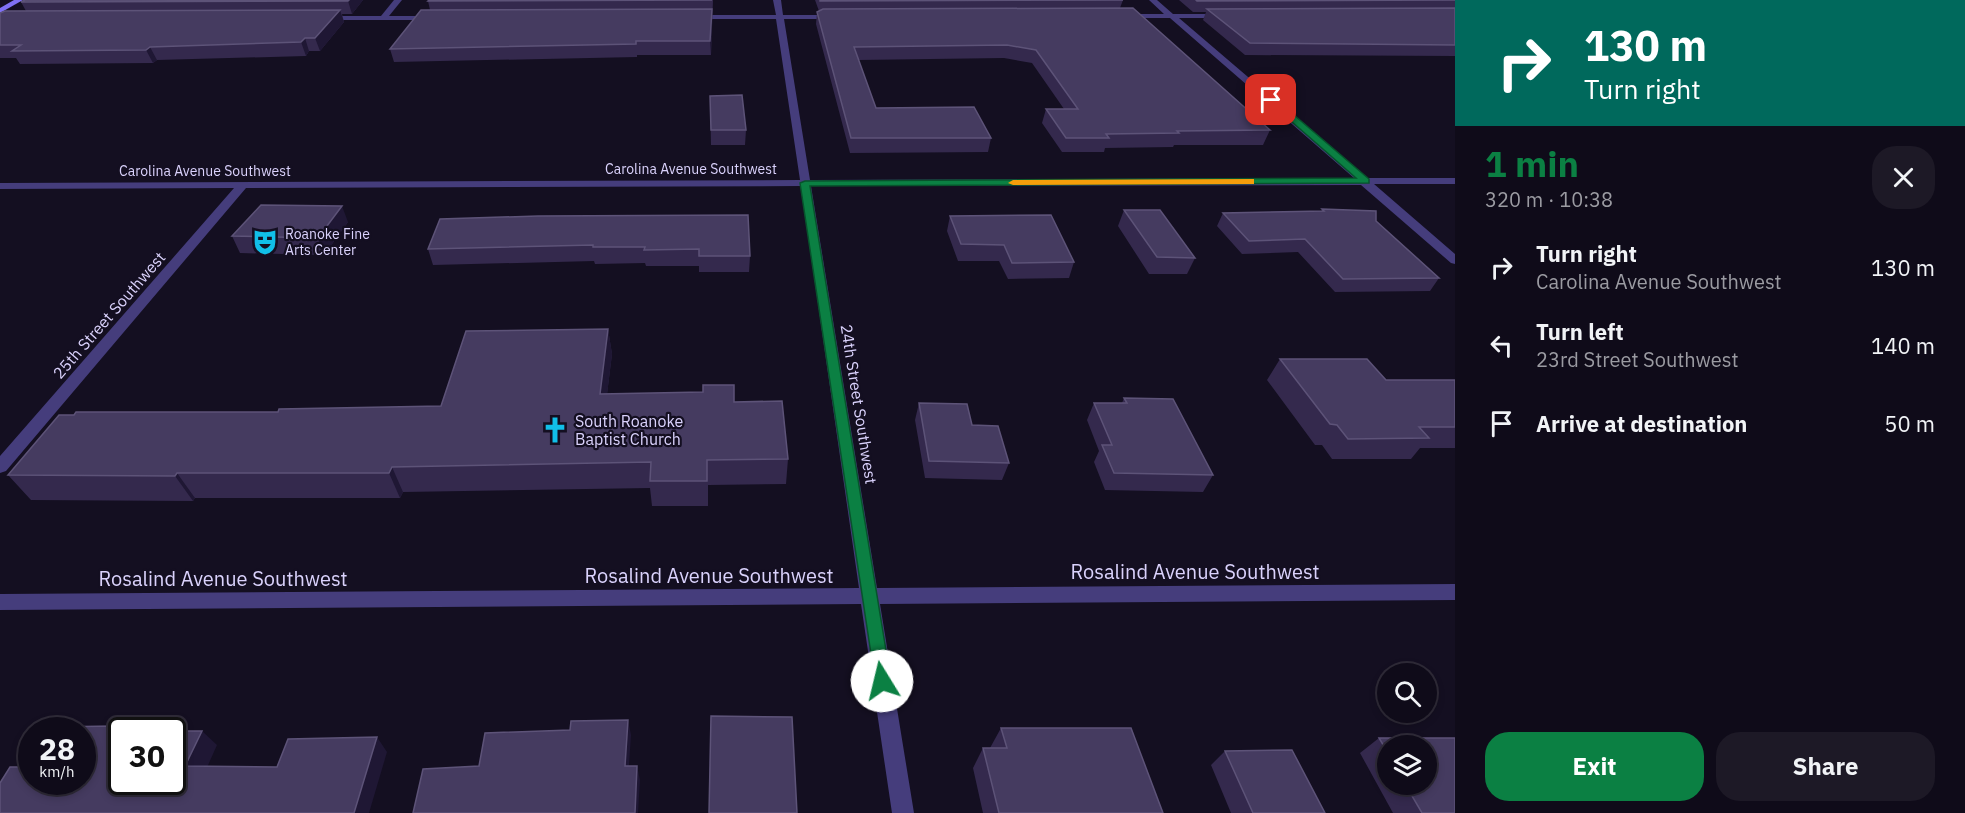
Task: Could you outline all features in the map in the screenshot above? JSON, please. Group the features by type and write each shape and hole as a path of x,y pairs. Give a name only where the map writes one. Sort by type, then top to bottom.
{"street":[{"path":"0,11 20,0"},
{"path":"383,18 398,0"},
{"name":"24th Street Southwest","path":"777,0 903,813"},
{"path":"1154,0 1455,260"},
{"path":"687,17 848,16"},
{"path":"1107,16 1229,16"},
{"path":"313,18 440,18"},
{"name":"Carolina Avenue Southwest","path":"0,186 1455,181"},
{"name":"25th Street Southwest","path":"0,467 243,185"},
{"name":"Rosalind Avenue Southwest","path":"0,602 1455,592"}],"building":[{"path":"25,0 349,0 21,2"},
{"path":"429,0 712,0 428,1"},
{"path":"820,0 1123,0 820,1"},
{"path":"1196,0 1455,0 1197,1"},
{"path":"1133,8 1270,130 1177,131 1179,133 1106,134 1109,138 1066,138 1046,109 1078,109 1036,50 1007,45 854,47 876,108 974,107 991,138 851,138 817,12 823,9"},
{"path":"1455,8 1455,45 1250,43 1207,9"},
{"path":"712,9 710,41 636,41 636,44 390,49 421,10"},
{"path":"340,10 315,38 305,38 301,42 150,47 146,50 12,51 21,45 0,45 0,13 5,11"},
{"path":"742,95 746,130 711,130 710,96"},
{"path":"261,205 342,206 318,238 232,236"},
{"path":"1322,209 1376,211 1376,221 1439,278 1343,279 1305,239 1249,241 1223,213 1324,211"},
{"path":"1124,210 1160,210 1195,258 1157,257"},
{"path":"748,215 750,256 699,256 699,249 644,250 645,247 593,247 593,245 428,249 440,219"},
{"path":"1051,215 1074,262 1012,263 1004,245 961,244 950,216"},
{"path":"608,329 600,394 703,392 703,385 734,385 734,402 782,401 788,459 707,460 707,481 650,481 651,462 392,467 389,473 177,473 175,476 8,475 59,415 74,415 76,412 278,412 279,409 441,406 466,331"},
{"path":"1280,359 1367,359 1386,380 1455,380 1455,427 1419,427 1429,438 1348,439 1337,425 1330,424"},
{"path":"1124,398 1173,399 1213,475 1114,473 1102,445 1112,445 1094,403 1127,403"},
{"path":"919,403 967,404 972,425 998,426 1009,463 929,461"},
{"path":"711,716 792,717 797,813 709,813"},
{"path":"628,720 625,766 637,766 635,813 413,813 423,769 479,766 485,733 570,730 571,721"},
{"path":"96,726 108,726 108,795 186,795 186,766 277,767 288,739 377,737 354,813 0,813 0,783 10,767 18,767 18,795 96,795"},
{"path":"1001,728 1131,728 1163,813 999,813 983,748 1007,748"},
{"path":"186,731 202,731 186,764"},
{"path":"1437,738 1455,738 1455,813 1422,813 1411,795 1437,795"},
{"path":"1292,750 1325,813 1253,813 1225,751"}],"slow traffic":[{"path":"1013,183 1250,182"}],"place":[{"name":"Roanoke Fine Arts Center","path":"265,242"},
{"name":"South Roanoke Baptist Church","path":"555,430"}],"route":[{"path":"882,681 805,183 1365,181 1271,100"}]}
